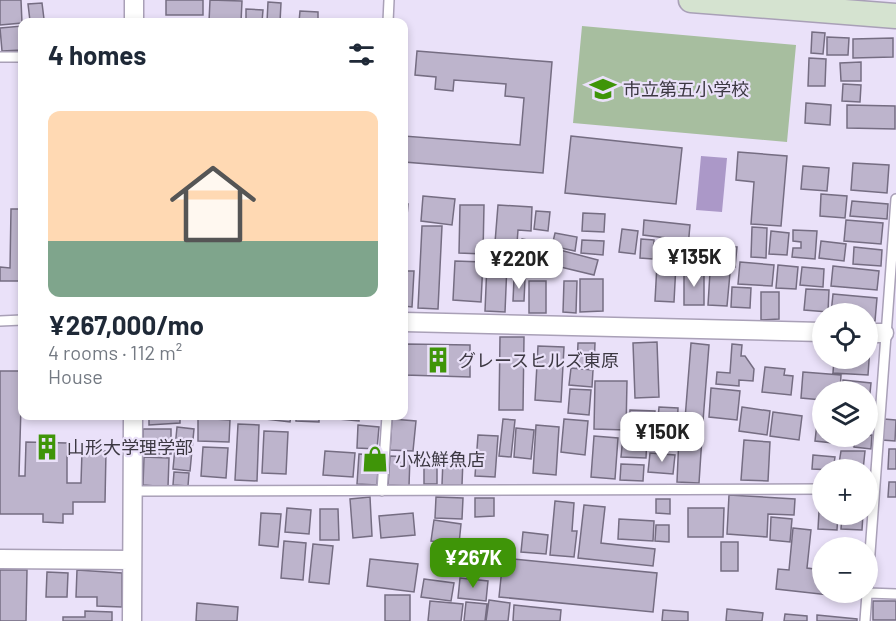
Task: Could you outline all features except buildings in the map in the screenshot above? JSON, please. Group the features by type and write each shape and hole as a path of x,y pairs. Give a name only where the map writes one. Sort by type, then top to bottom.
{"street":[{"path":"134,0 134,18"},
{"path":"691,0 896,16"},
{"path":"408,322 812,332"},
{"path":"132,420 132,621"},
{"path":"0,559 131,560"}],"lane":[{"path":"388,18 389,0"},
{"path":"0,57 18,57"},
{"path":"878,320 896,199"},
{"path":"0,321 18,320"},
{"path":"872,459 875,369"},
{"path":"382,491 387,420"},
{"path":"133,491 812,489"},
{"path":"878,593 896,594"},
{"path":"865,621 866,603"}],"green space":[{"path":"582,26 796,45 787,142 573,123"}],"shaded area":[{"path":"701,156 727,158 722,212 696,210"}],"place":[{"name":"市立第五小学校","path":"603,89"},
{"name":"グレースヒルズ東原","path":"438,360"},
{"name":"山形大学理学部","path":"47,447"},
{"name":"小松鮮魚店","path":"375,459"}]}
